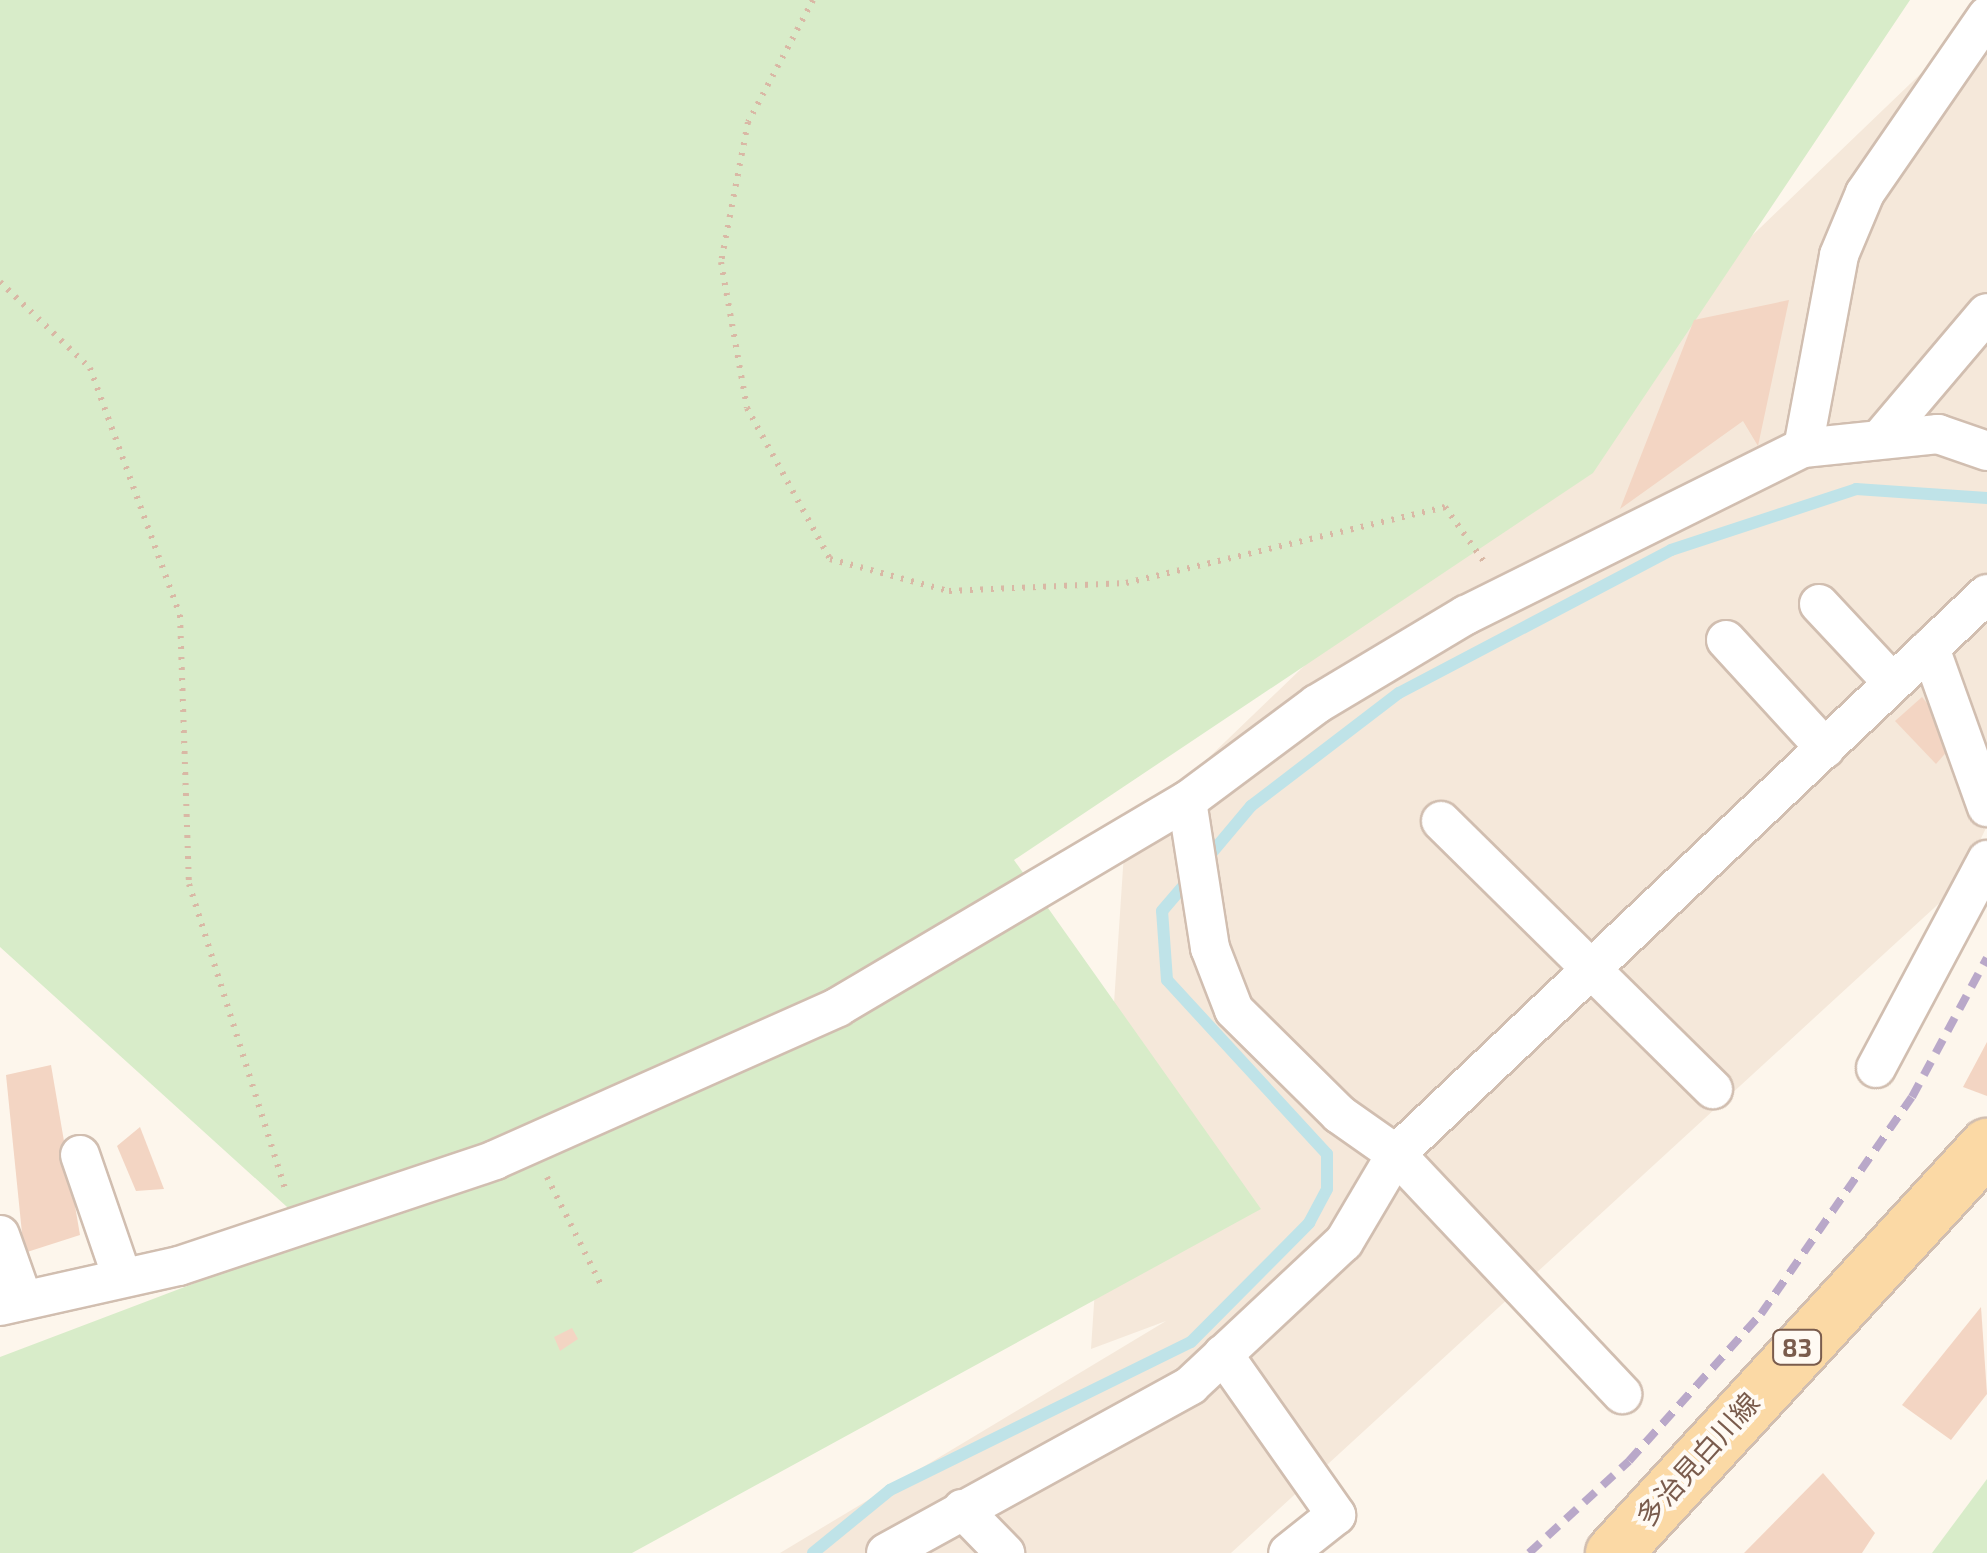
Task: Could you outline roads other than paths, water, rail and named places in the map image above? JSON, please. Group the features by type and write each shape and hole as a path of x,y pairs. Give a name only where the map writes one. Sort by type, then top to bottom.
{"main road":[{"name":"多治見白川線","path":"1613,1553 1987,1146"}],"street":[{"path":"1803,448 1839,256 1865,193 1987,16"},
{"path":"1880,438 1987,313"},
{"path":"0,1235 12,1303 122,1276 294,1225 530,1144 838,1008 1188,801 1317,704 1504,594 1803,448 1938,434 1987,451"},
{"path":"886,1553 1191,1385 1344,1242 1396,1154 1987,594"},
{"path":"1819,604 1893,683"},
{"path":"1726,640 1825,748"},
{"path":"1930,648 1987,807"},
{"path":"1188,801 1210,948 1234,1010 1339,1114 1396,1154 1622,1394"},
{"path":"1441,821 1713,1090"},
{"path":"1876,1068 1987,860"},
{"path":"80,1154 122,1276"},
{"path":"1223,1354 1336,1515 1288,1553"},
{"path":"962,1509 1005,1553"}],"waterway":[{"path":"1204,862 1251,806 1399,693 1671,550 1856,489 1987,498"},
{"path":"813,1553 890,1490 1191,1342 1309,1223 1327,1189 1327,1154 1167,980 1162,911 1191,877"}],"railway":[{"path":"1529,1553 1629,1461 1761,1314 1912,1097 1987,958"}]}
